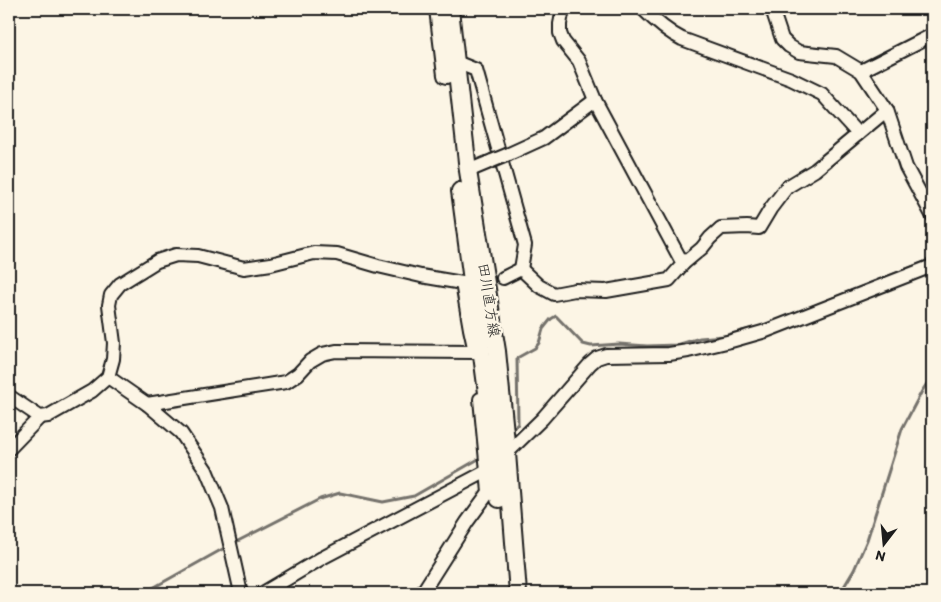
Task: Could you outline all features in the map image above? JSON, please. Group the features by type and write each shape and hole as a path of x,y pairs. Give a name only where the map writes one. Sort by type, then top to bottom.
{"main road":[{"name":"田川直方線","path":"438,9 458,177 496,460 507,593"},
{"name":"田川直方線","path":"450,9 468,171 497,351 518,593"}],"street":[{"path":"563,9 560,24 563,41 579,61 595,100 683,264"},
{"path":"643,9 668,32 682,39 790,78 822,94 858,134"},
{"path":"769,9 773,12 782,39 789,46 799,52 836,56 861,71 887,110 906,167 932,215"},
{"path":"861,71 932,36"},
{"path":"456,62 476,70 525,245 521,269"},
{"path":"468,171 544,138 595,100"},
{"path":"521,269 539,286 554,294 574,290 606,292 669,280 721,228 759,228 787,187 815,170 887,110"},
{"path":"9,449 40,417 48,416 72,403 92,391 108,377 113,360 114,343 109,306 111,295 120,284 157,261 176,255 198,256 244,268 271,264 314,253 337,254 421,276 465,282 470,329 476,352 489,492 467,522 422,593"},
{"path":"506,453 542,419 597,358 606,355 669,354 731,341 766,331 932,266"},
{"path":"503,278 521,269"},
{"path":"147,404 286,382 298,374 310,361 322,354 336,351 476,352"},
{"path":"108,377 147,404 181,433 206,470 222,508 240,593"},
{"path":"9,396 40,417"},
{"path":"263,593 322,558 487,471"}],"waterway":[{"path":"811,307 932,259"},
{"path":"510,431 518,424 517,358 535,348 539,343 543,329 556,316 583,344 591,346 619,344 647,346 677,345 700,338 724,336 754,328"},
{"path":"842,590 854,570 867,540 902,429 932,376"},
{"path":"234,543 320,499 340,493 383,502 414,496 482,457"},
{"path":"138,593 151,589 228,546"}]}
